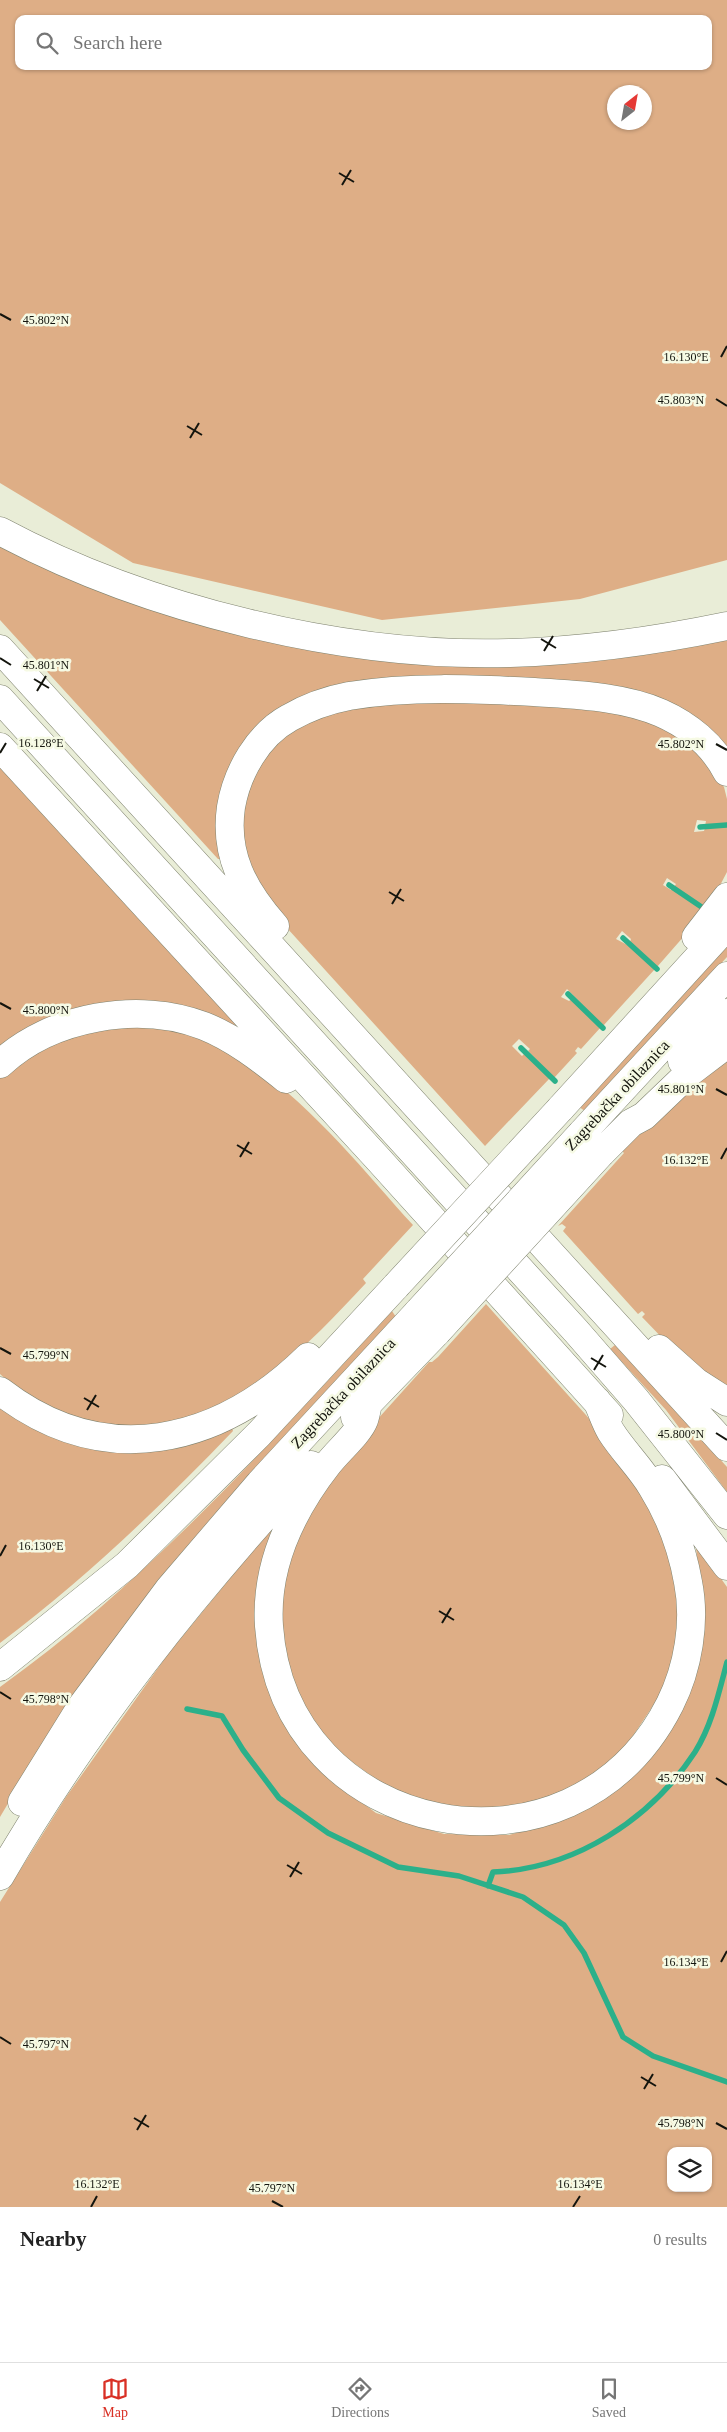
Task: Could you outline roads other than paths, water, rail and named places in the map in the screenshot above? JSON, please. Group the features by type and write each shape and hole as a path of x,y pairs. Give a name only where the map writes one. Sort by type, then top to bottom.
{"highway":[{"path":"0,531 31,547 114,582 190,608 274,628 364,645 440,651 508,653 592,648 680,636 727,626"},
{"path":"0,649 727,1447"},
{"path":"313,994 296,950 248,893 231,851 230,814 241,772 256,748 287,719 329,700 371,693 460,689 594,697 639,706 660,713 685,726 704,742 727,772"},
{"path":"0,699 576,1331 636,1400 727,1515"},
{"path":"0,748 379,1160 597,1401 680,1500 727,1566"},
{"path":"666,992 678,957 714,916 727,897"},
{"name":"Zagrebačka obilaznica","path":"0,1667 127,1565 259,1434 727,926"},
{"name":"Zagrebačka obilaznica","path":"0,1842 23,1800 81,1707 169,1589 260,1483 727,976"},
{"path":"631,1123 638,1110 727,1013"},
{"path":"0,1064 26,1045 80,1022 130,1015 153,1015 187,1021 219,1032 264,1061 291,1083 349,1141 379,1160"},
{"path":"0,1876 39,1808 98,1722 163,1635 294,1484 601,1153 631,1123 644,1116 690,1072 727,1044"},
{"path":"540,1243 580,1264 676,1366 727,1402"},
{"path":"0,1391 37,1416 56,1424 100,1436 120,1439 157,1437 199,1429 235,1413 268,1392 308,1358 350,1314 396,1286"},
{"path":"368,1403 364,1422 337,1452 313,1486 279,1549 270,1586 269,1604 269,1625 275,1665 293,1711 304,1729 319,1748 350,1778 390,1802 415,1813 471,1822 524,1818 554,1809 600,1785 634,1756 651,1736 673,1698 685,1663 691,1618 689,1585 682,1553 668,1517 656,1494 611,1432 597,1401"}],"waterway":[{"path":"700,827 727,825"},
{"path":"669,885 706,910"},
{"path":"623,938 657,969"},
{"path":"568,994 603,1028"},
{"path":"521,1048 555,1081"},
{"path":"488,1886 493,1872 523,1869 553,1861 581,1850 608,1836 633,1819 656,1799 677,1776 701,1742 714,1708 727,1662"},
{"path":"187,1709 222,1716 243,1750 279,1798 328,1833 398,1867 459,1876 523,1897 564,1925 584,1953 623,2037 653,2056 727,2082"}]}
